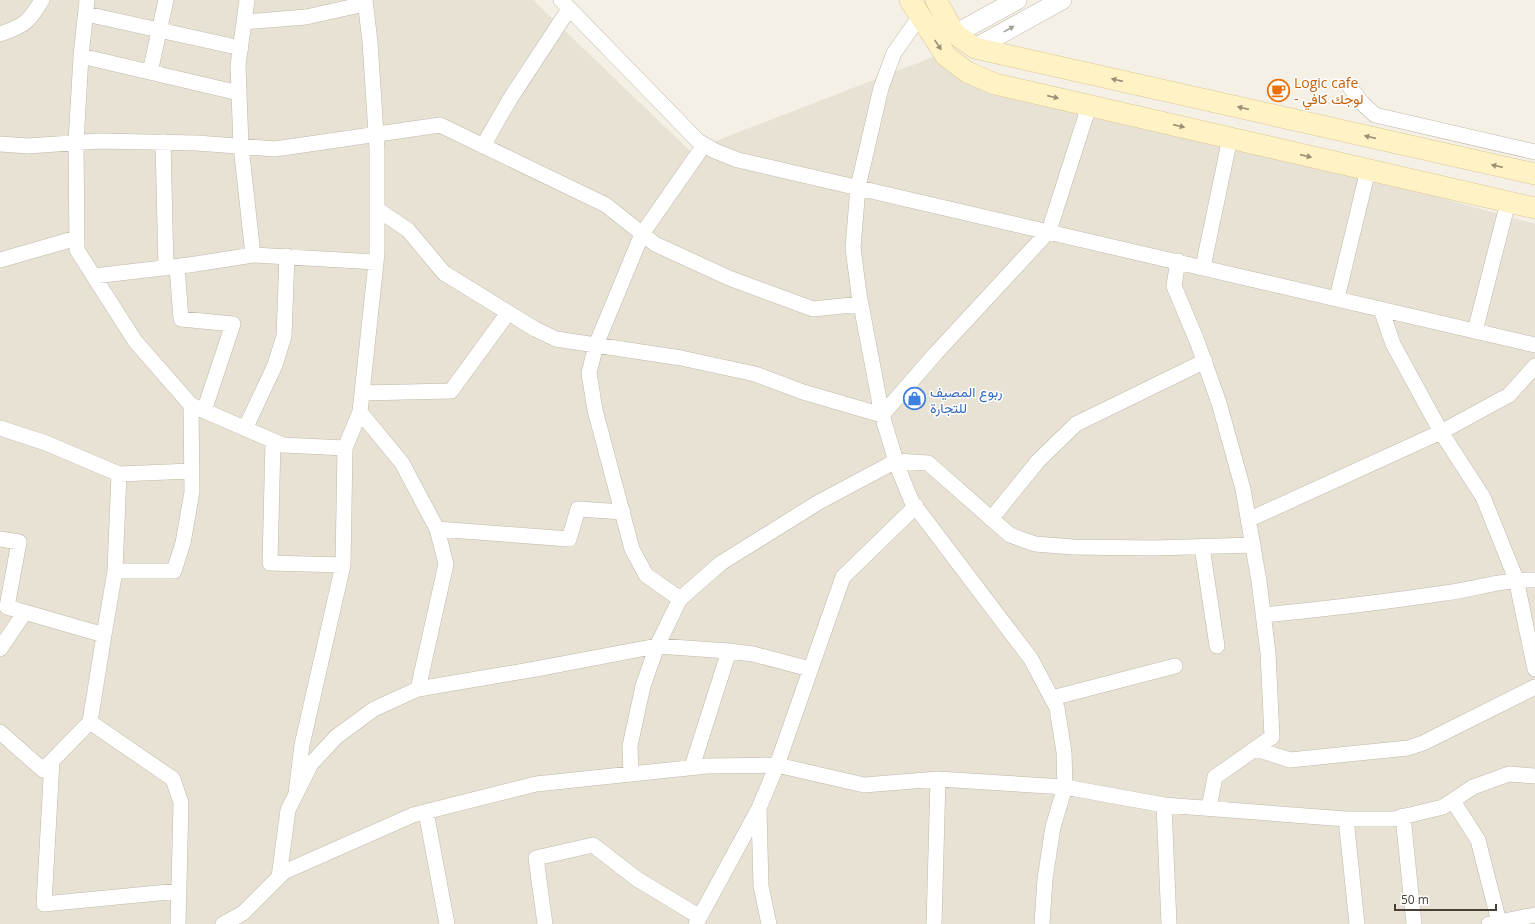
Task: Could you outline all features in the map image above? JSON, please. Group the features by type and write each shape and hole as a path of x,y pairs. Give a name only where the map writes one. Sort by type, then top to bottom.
{"main road":[{"path":"936,0 955,34 975,48 1535,174"},
{"path":"915,8 946,56 967,72 995,84 1535,208"}],"street":[{"path":"0,34 19,28 33,14 42,0"},
{"path":"150,72 166,0"},
{"path":"247,0 238,65 241,146 253,255"},
{"path":"955,34 1017,0"},
{"path":"975,48 1062,0"},
{"path":"244,22 306,17 365,2 370,42 376,135 376,262 360,412 345,448 343,565 302,745 296,794"},
{"path":"483,146 565,4 698,141 738,160 1050,231 1535,345"},
{"path":"241,48 160,30 87,7 81,56 76,142 77,250 135,341 197,408 283,445 345,448"},
{"path":"915,8 894,53 881,88 858,187 853,248 861,304 882,415 896,460 912,502 1031,659 1057,708 1064,752 1065,787 1053,827 1045,880 1042,924"},
{"path":"81,56 239,93"},
{"path":"1350,87 1362,103 1375,115 1535,152"},
{"path":"882,415 936,353 1050,231 1089,106"},
{"path":"0,144 28,146 99,141 163,142 275,149 440,125 606,205 655,244 729,278 813,309 861,304"},
{"path":"1203,267 1230,138"},
{"path":"115,571 174,571 183,543 192,492 192,471 197,408 233,324 181,319 171,267 163,142"},
{"path":"680,599 646,574 632,549 595,410 589,373 596,345 642,234 704,144"},
{"path":"1337,298 1368,170"},
{"path":"1475,331 1508,202"},
{"path":"377,209 408,230 444,273 535,329 556,339 681,358 755,374 803,392 882,415"},
{"path":"0,260 77,238"},
{"path":"94,276 253,255 376,262"},
{"path":"245,429 275,365 284,336 287,256"},
{"path":"1178,261 1174,286 1205,361 1219,403 1241,482 1253,545 1268,652 1272,738 1215,777 1209,808"},
{"path":"1381,308 1393,344 1441,432 1483,497 1516,579 1535,669"},
{"path":"362,393 451,391 508,313"},
{"path":"991,519 1038,461 1076,424 1205,361"},
{"path":"1248,520 1441,432 1509,395 1535,366"},
{"path":"360,412 402,463 437,528 446,564 418,689"},
{"path":"0,428 46,443 119,474 192,471"},
{"path":"273,441 270,563 343,565"},
{"path":"631,774 630,746 643,686 657,646 680,599 721,563 818,502 896,460 928,463 1010,535 1035,544 1139,548 1253,545"},
{"path":"0,732 43,770 90,722 115,571 119,474"},
{"path":"545,924 536,858 593,845 637,879 698,920 759,808 777,765 843,577 916,506"},
{"path":"437,528 569,539 578,509 623,512"},
{"path":"0,539 19,542 7,607 104,634"},
{"path":"1202,547 1217,646"},
{"path":"1264,615 1386,602 1462,591 1516,579 1535,580"},
{"path":"0,649 25,612"},
{"path":"279,877 288,810 311,764 336,737 374,709 418,689 536,669 657,646 753,654 810,669"},
{"path":"692,767 729,651"},
{"path":"1052,698 1175,666"},
{"path":"1256,749 1290,760 1408,748 1423,743 1535,687"},
{"path":"90,722 173,779 182,803 178,924"},
{"path":"52,761 44,904 179,891"},
{"path":"223,924 243,918 284,872 413,815 536,784 692,767 777,765 864,785 938,779 1065,787 1164,805 1346,819 1393,819 1444,807 1473,787 1509,774 1535,776"},
{"path":"934,924 938,779"},
{"path":"1453,801 1478,840 1494,923 1535,917"},
{"path":"1164,805 1169,924"},
{"path":"759,808 760,886 769,924"},
{"path":"426,812 447,924"},
{"path":"1404,816 1414,924"},
{"path":"1346,819 1357,924"}],"shaded area":[{"path":"0,0 533,0 690,151 933,57 1535,224 1535,924 0,924"}],"place":[{"name":"Logic cafe - لوجك كافي","path":"1279,90"},
{"name":"ربوع المصيف للتجارة","path":"914,399"}]}
